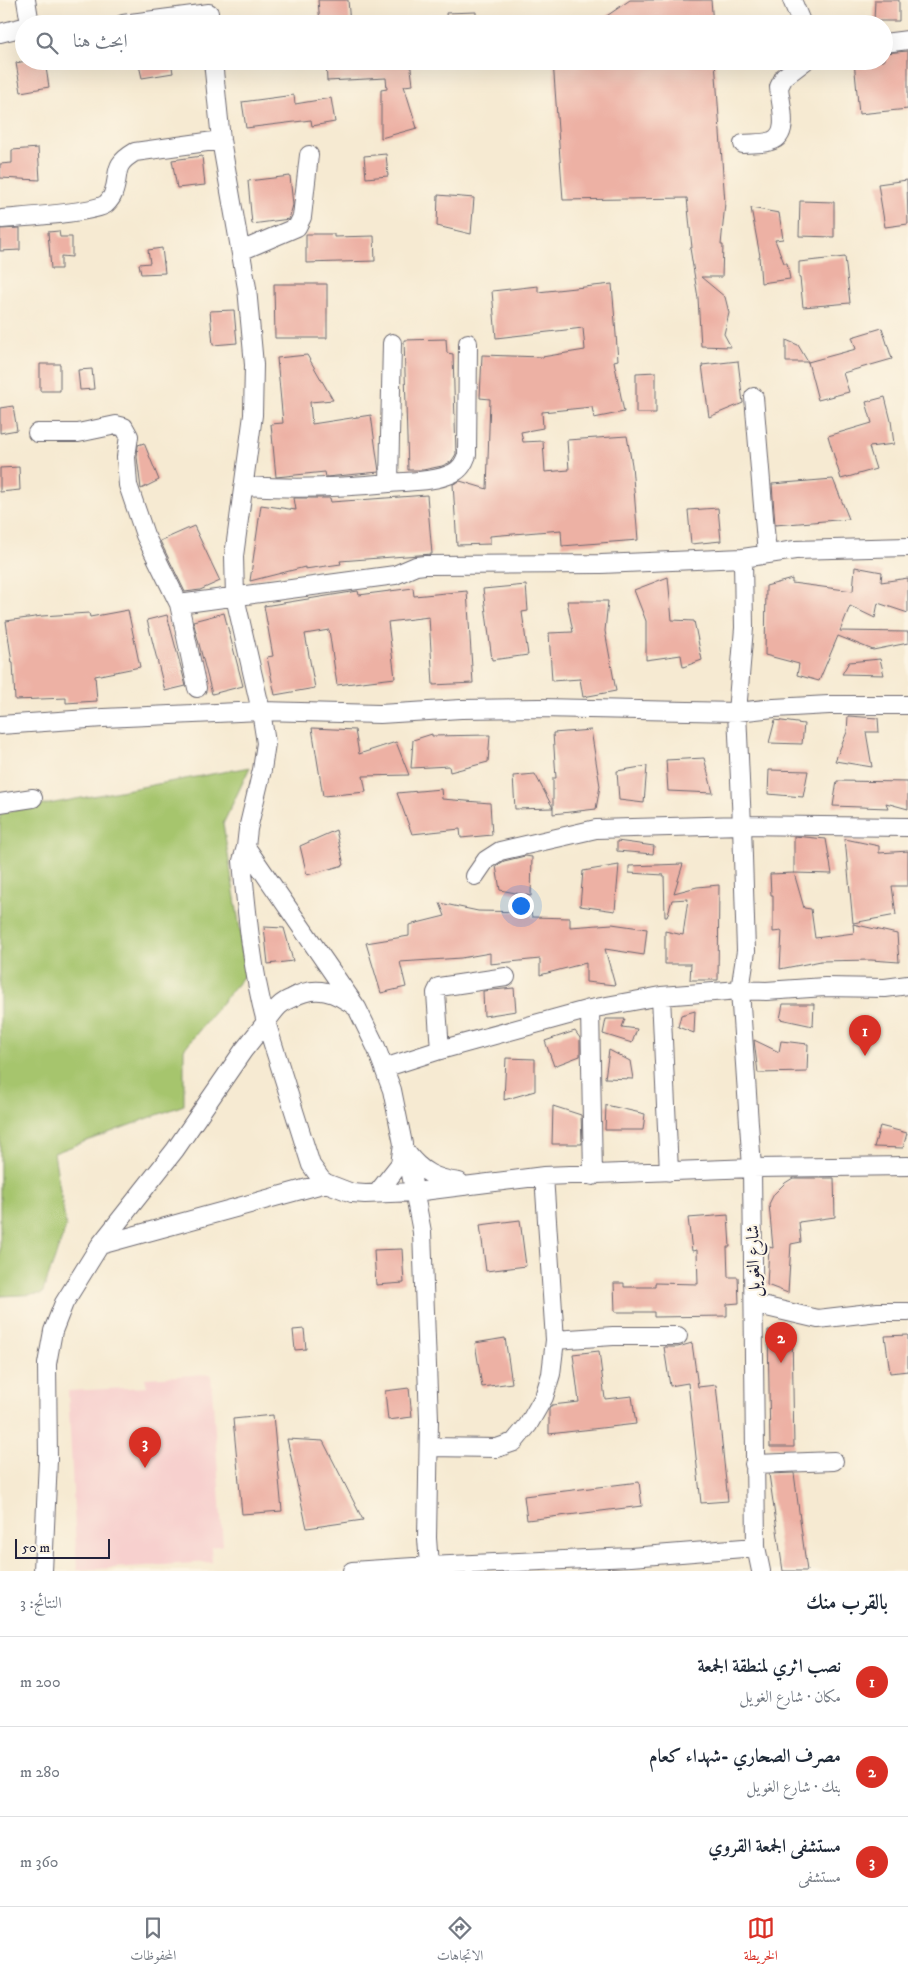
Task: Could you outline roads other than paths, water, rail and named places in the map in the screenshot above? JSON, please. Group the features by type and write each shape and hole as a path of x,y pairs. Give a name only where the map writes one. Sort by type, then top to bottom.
{"street":[{"path":"26,0 28,15"},
{"path":"792,0 798,15"},
{"path":"188,15 209,12"},
{"path":"0,33 15,29"},
{"path":"893,41 908,40"},
{"path":"214,70 221,140 247,288 254,365 253,415 234,556 235,596 261,711 266,743 242,861 246,908 258,988 266,1022 311,1165 326,1183 352,1192 416,1192 544,1176 593,1176 752,1168 908,1166"},
{"path":"743,144 771,141 780,136 784,128 779,87 780,81 793,70"},
{"path":"2,219 87,210 106,204 113,195 118,169 124,158 135,152 221,140"},
{"path":"241,251 297,226 302,217 309,155"},
{"path":"389,483 392,343"},
{"path":"244,486 296,489 353,487 445,476 456,472 463,465 467,455 468,343"},
{"path":"754,397 767,554"},
{"path":"37,433 78,433 116,425 124,427 128,436 126,457 128,485 135,511 179,604 197,688"},
{"path":"179,604 395,575 416,566 425,565 601,564 743,558 795,550 908,547"},
{"name":"شارع الغويل","path":"743,558 744,628 737,712 746,951 740,990 752,1168 754,1464 756,1547 761,1571"},
{"path":"0,725 261,711 380,714 461,709 540,708 737,712 829,705 908,705"},
{"path":"0,803 33,798"},
{"path":"475,876 486,860 500,851 596,829 742,825 908,827"},
{"path":"246,847 357,1008 376,1047 392,1090 416,1192 422,1232 429,1447 427,1538 435,1567"},
{"path":"440,1050 436,993 439,986 506,977"},
{"path":"384,1068 440,1050 590,1009 662,996 740,990 766,991 825,987 886,988 908,985"},
{"path":"43,1571 48,1460 47,1364 53,1331 64,1303 100,1244 175,1150 243,1050 279,1006 298,994 310,990 332,992 357,1008"},
{"path":"662,996 669,1172"},
{"path":"590,1009 593,1176"},
{"path":"405,1149 421,1169 437,1178 474,1186"},
{"path":"378,1192 400,1164 405,1149"},
{"path":"429,1447 497,1448 514,1442 536,1413 544,1398 551,1374 555,1340 544,1176"},
{"path":"100,1244 326,1183"},
{"path":"754,1304 818,1319 878,1312 908,1312"},
{"path":"555,1340 613,1336 678,1336"},
{"path":"754,1464 834,1461"},
{"path":"352,1571 435,1567 631,1564 756,1547"}],"place":[{"name":"نصب اثري لمنطقة الجمعة","path":"865,1056"},
{"name":"مصرف الصحاري -شهداء كعام","path":"781,1363"},
{"name":"مستشفى الجمعة القروي","path":"145,1468"}]}
